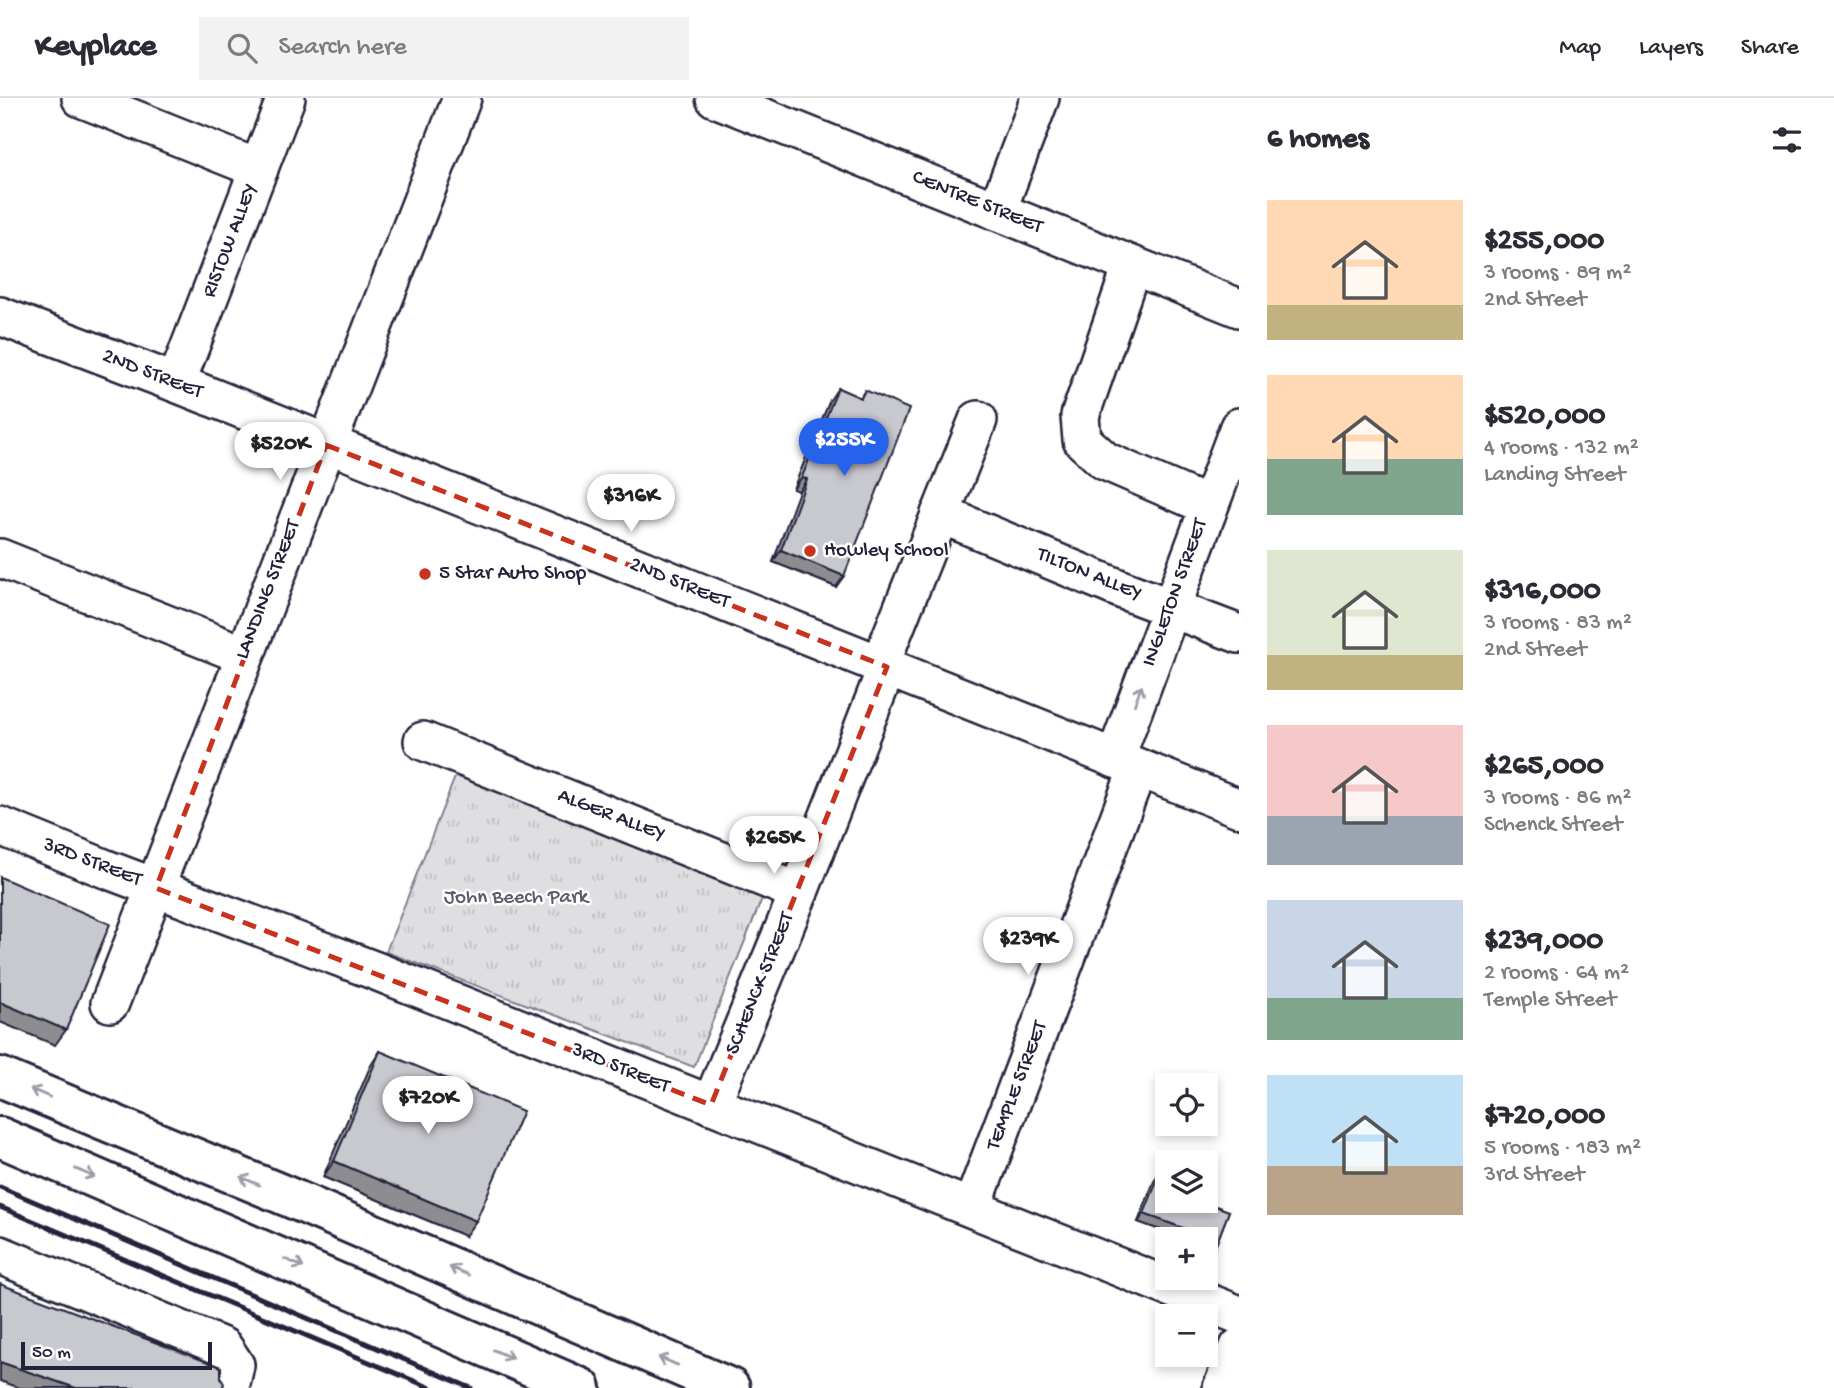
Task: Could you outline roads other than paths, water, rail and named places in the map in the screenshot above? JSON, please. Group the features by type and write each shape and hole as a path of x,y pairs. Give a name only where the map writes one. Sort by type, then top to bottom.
{"highway":[{"path":"0,1077 291,1198 730,1388"},
{"path":"0,1137 582,1388"}],"street":[{"path":"81,98 259,169"},
{"name":"RISTOW ALLEY","path":"176,383 286,98"},
{"name":"LANDING STREET","path":"110,1003 462,98"},
{"name":"CENTRE STREET","path":"715,98 1239,309"},
{"path":"997,211 1040,98"},
{"path":"1132,266 1080,416 1082,440 1105,461 1209,506"},
{"name":"2ND STREET","path":"0,316 176,383 1239,808"},
{"name":"SCHENCK STREET","path":"711,1105 799,892 940,514 978,421"},
{"name":"INGLETON STREET","path":"1127,764 1170,608 1239,427"},
{"name":"TILTON ALLEY","path":"940,514 1123,590 1239,634"},
{"path":"0,558 244,654"},
{"name":"ALGER ALLEY","path":"423,741 799,892"},
{"name":"TEMPLE STREET","path":"972,1207 1127,764"},
{"name":"3RD STREET","path":"0,826 376,971 1239,1315"},
{"path":"0,1255 223,1346 235,1365 230,1388"},
{"path":"1222,1388 1239,1347"}],"railway":[{"path":"0,1187 471,1388"},
{"path":"0,1207 431,1388"}],"place":[{"name":"Howley School","path":"810,551"},
{"name":"5 Star Auto Shop","path":"425,574"}],"park label":[{"name":"John Beech Park","path":"516,898"}]}
